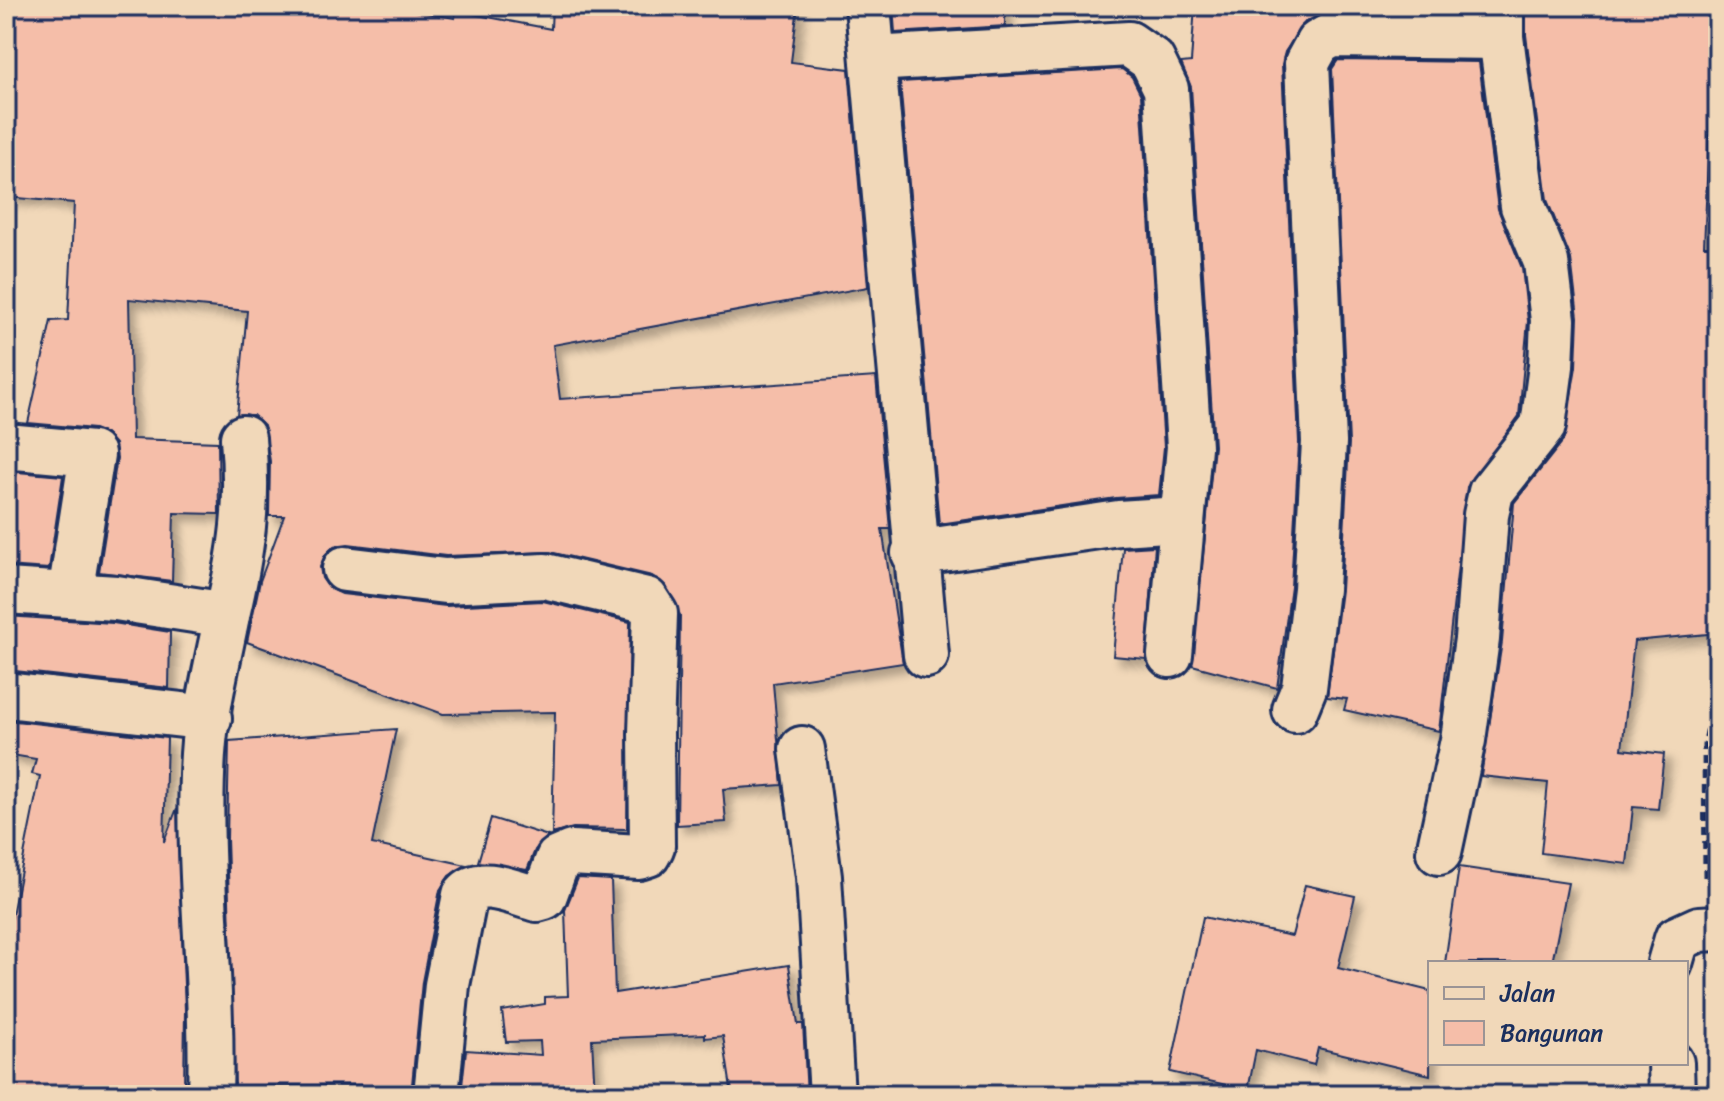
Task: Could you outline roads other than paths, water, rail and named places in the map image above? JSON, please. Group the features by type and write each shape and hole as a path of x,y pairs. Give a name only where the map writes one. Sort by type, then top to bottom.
{"street":[{"path":"868,6 914,553 926,655"},
{"path":"1295,710 1304,688 1316,589 1324,442 1307,63 1318,43 1332,35 1501,21 1523,206 1546,262 1553,320 1551,366 1543,426 1491,492 1486,515 1477,639 1463,740 1439,852"},
{"path":"873,59 1129,44 1152,60 1166,89 1170,117 1171,188 1189,447 1170,655"},
{"path":"210,1095 213,1027 202,883 203,752 227,615 244,543 247,478 243,438"},
{"path":"6,446 92,454 70,595"},
{"path":"914,553 1119,523 1182,519"},
{"path":"345,569 445,581 545,576 646,600 655,614 651,733 652,846 648,854 639,857 572,853 563,856 558,859 544,897 537,899 483,885 469,889 465,895 447,985 436,1095"},
{"path":"6,591 116,598 227,615"},
{"path":"6,695 209,718"},
{"path":"802,749 819,877 832,1095"},
{"path":"1671,961 1677,939 1699,929 1718,928"},
{"path":"1671,1065 1672,1095"}]}
